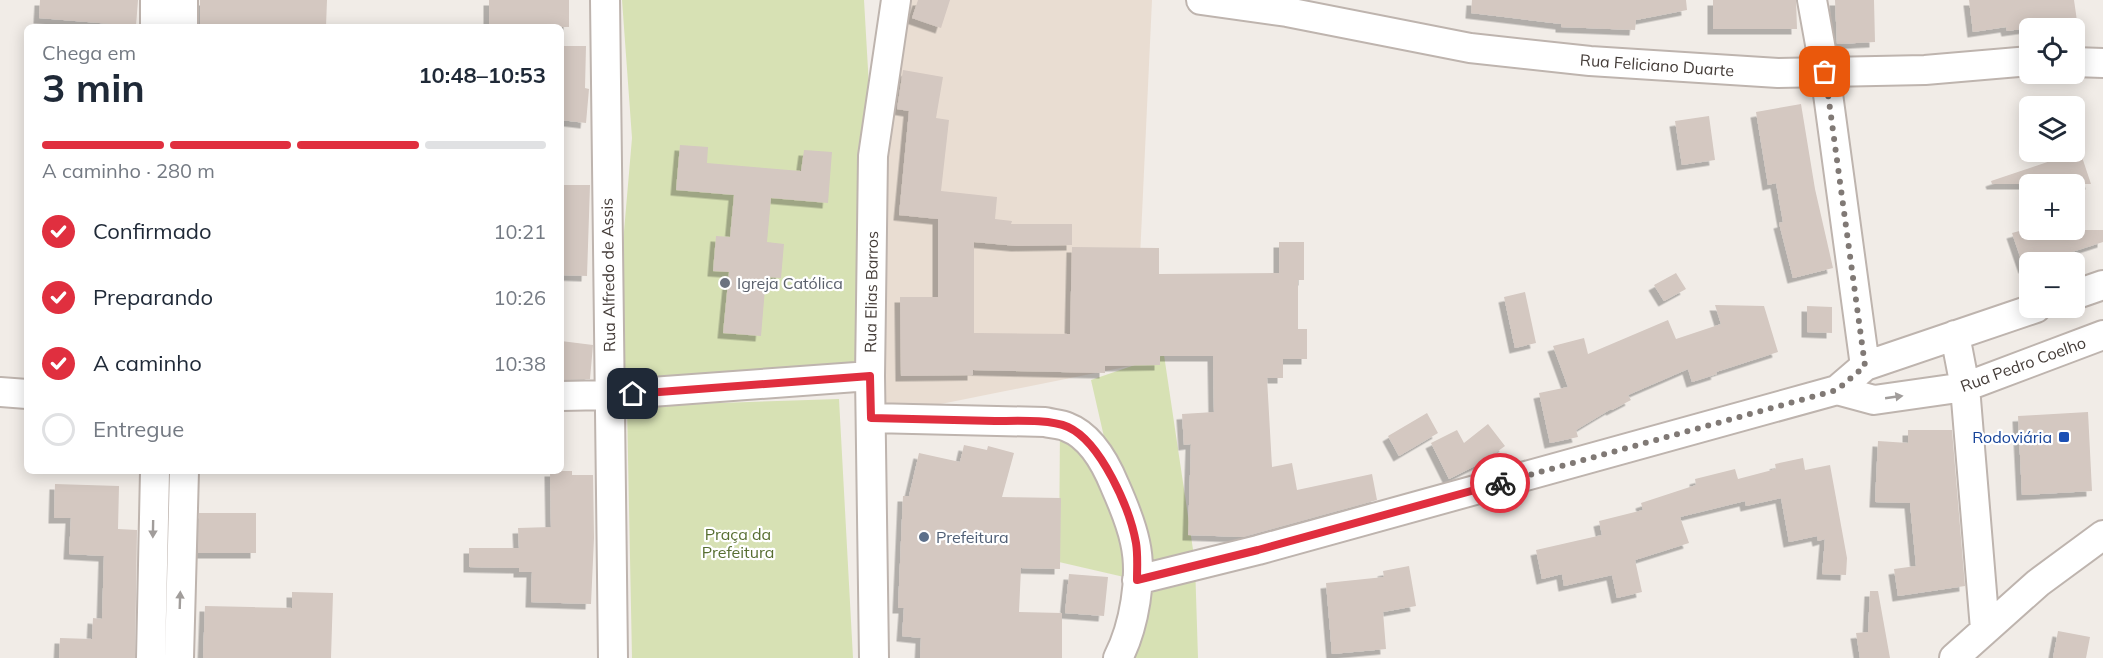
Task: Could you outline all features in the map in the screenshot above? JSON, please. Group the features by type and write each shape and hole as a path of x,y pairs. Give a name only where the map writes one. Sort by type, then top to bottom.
{"street":[{"path":"155,0 155,24"},
{"path":"183,0 183,24"},
{"name":"Rua Alfredo de Assis","path":"604,0 613,658"},
{"name":"Rua Elias Barros","path":"874,658 870,376 873,156 896,0"},
{"name":"Rua Feliciano Duarte","path":"1201,0 1289,6 1470,48 1590,61 1767,72 1925,70 2019,63"},
{"path":"1812,0 1825,72 1865,366"},
{"path":"2085,62 2103,63"},
{"path":"2085,291 2103,285"},
{"path":"1137,580 1258,550 1837,390 1865,366 2019,313"},
{"path":"1955,334 1965,387 1985,629"},
{"name":"Rua Pedro Coelho","path":"1837,390 1874,400 1965,387 2103,336"},
{"path":"564,396 610,396 870,376"},
{"path":"0,392 24,394"},
{"path":"871,418 1024,421 1067,427 1084,438 1099,454 1111,476 1136,543 1137,580 1134,611 1118,658"},
{"path":"151,658 155,474"},
{"path":"179,658 184,474"},
{"path":"1954,658 2038,583 2103,535"}],"shaded area":[{"path":"899,0 1152,0 1135,365 871,418"}],"green space":[{"path":"622,0 864,0 873,156 870,376 610,395 632,138"},
{"path":"1164,355 1195,563 1198,658 1110,658 1137,580 1059,562 1060,425 1099,454 1134,568 1091,380"},
{"name":"Praça da Prefeitura","path":"839,399 853,658 632,658 627,406"}],"building":[{"path":"40,0 138,0 136,24 39,18"},
{"path":"200,0 327,0 326,24 200,24"},
{"path":"489,0 569,0 569,27 564,27 564,24 489,24"},
{"path":"918,0 950,0 941,28 912,18"},
{"path":"1472,0 1686,0 1687,10 1636,20 1635,30 1561,27 1561,24 1471,13"},
{"path":"1713,0 1796,0 1797,29 1713,29"},
{"path":"1835,0 1874,0 1875,42 1837,44"},
{"path":"1969,0 2074,0 2077,18 2019,18 2019,29 2007,31 2006,27 1973,32"},
{"path":"564,46 586,46 585,88 589,89 586,123 564,120"},
{"path":"903,70 943,77 936,118 949,120 941,191 997,197 995,219 1012,221 1011,224 1072,224 1072,245 1017,246 974,242 974,333 1070,334 1072,247 1159,248 1159,274 1279,273 1279,242 1304,242 1304,280 1298,280 1298,329 1307,329 1307,359 1283,359 1283,378 1267,378 1272,467 1292,463 1297,490 1372,474 1377,500 1243,537 1188,535 1191,444 1184,445 1182,414 1214,412 1213,356 1160,356 1160,365 1105,366 1105,373 973,370 973,375 901,376 900,297 938,297 938,219 899,215 909,111 897,109"},
{"path":"1801,104 1815,189 1833,268 1793,278 1779,223 1783,222 1776,183 1768,185 1756,112"},
{"path":"1709,116 1715,160 1682,165 1675,121"},
{"path":"680,145 708,147 707,163 801,171 804,150 832,152 828,203 771,198 767,242 784,244 781,278 766,277 761,336 723,333 729,272 713,271 716,236 730,237 734,195 676,190"},
{"path":"2047,162 2084,162 2091,184 2085,184 2085,174 2019,174 2019,184 1992,184 1991,181"},
{"path":"564,185 590,185 587,276 564,275"},
{"path":"2085,230 2103,230 2103,242 2072,252 2019,253 2012,233 2019,231 2019,240 2085,240"},
{"path":"1676,273 1686,289 1664,301 1654,285"},
{"path":"1525,292 1536,343 1515,348 1504,297"},
{"path":"1715,305 1764,306 1778,352 1692,382 1688,369 1628,395 1631,400 1576,430 1578,437 1550,443 1539,393 1568,387 1553,346 1584,338 1588,354 1668,320 1676,339 1721,324"},
{"path":"1807,306 1832,307 1832,333 1807,332"},
{"path":"564,341 593,345 590,379 564,380"},
{"path":"2088,412 2092,491 2022,495 2018,416"},
{"path":"1427,413 1438,433 1399,456 1388,436"},
{"path":"1488,424 1505,446 1483,462 1449,479 1431,443 1457,430 1464,443"},
{"path":"1908,430 1952,430 1965,586 1898,596 1894,569 1916,566 1910,503 1875,502 1878,441 1908,443"},
{"path":"964,445 987,450 988,446 1014,453 1002,497 1061,498 1060,569 1021,568 1019,612 1062,613 1062,658 920,658 921,638 902,636 904,608 898,608 903,496 909,496 919,453 960,462"},
{"path":"1803,458 1805,470 1830,465 1847,558 1846,575 1822,574 1825,539 1818,541 1817,536 1789,542 1781,498 1746,506 1745,501 1680,517 1689,543 1635,560 1642,592 1617,598 1612,575 1564,586 1562,574 1542,579 1536,550 1602,535 1599,521 1643,510 1641,503 1696,485 1695,479 1735,469 1738,479 1776,469 1775,464"},
{"path":"564,471 572,471 572,475 593,475 594,538 591,604 531,602 532,572 519,572 519,568 469,567 469,548 519,548 518,528 551,527 550,474 564,474"},
{"path":"55,484 119,486 118,529 137,530 135,658 59,658 60,638 92,639 93,618 102,619 104,556 69,554 71,518 54,518"},
{"path":"199,513 256,513 256,553 198,553"},
{"path":"1409,566 1416,606 1383,612 1386,649 1332,654 1326,583 1384,577 1383,571"},
{"path":"1069,574 1108,577 1104,616 1065,613"},
{"path":"1870,591 1878,591 1890,658 1860,658 1856,633 1868,632"},
{"path":"292,592 333,593 331,658 203,658 205,606 292,608"},
{"path":"2058,631 2090,637 2086,658 2053,658"}],"way so far":[{"path":"1500,483 1837,390 1865,366 1825,72"}],"place":[{"name":"Igreja Católica","path":"725,283"},
{"name":"Rodoviária","path":"2064,437"},
{"name":"Prefeitura","path":"924,537"}],"route":[{"path":"633,394 870,376 871,418 1045,422 1067,427 1084,438 1099,454 1111,476 1136,543 1137,580 1258,550 1500,483"}]}
